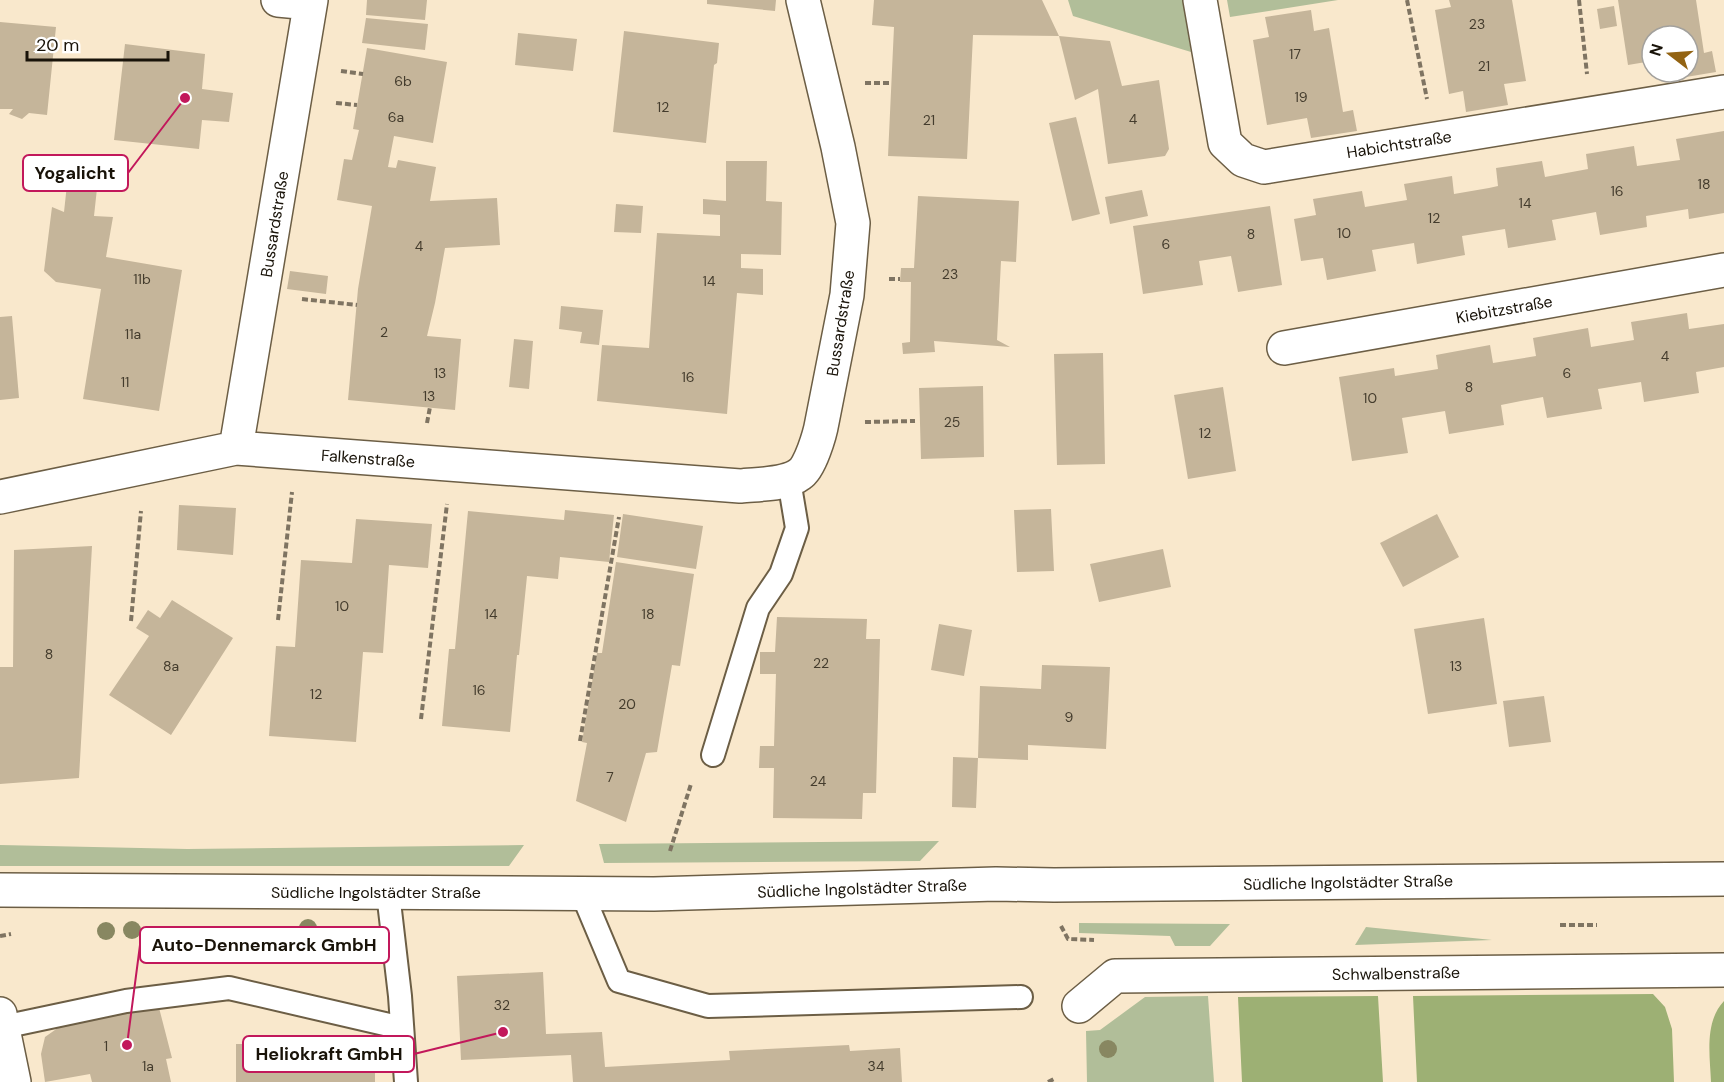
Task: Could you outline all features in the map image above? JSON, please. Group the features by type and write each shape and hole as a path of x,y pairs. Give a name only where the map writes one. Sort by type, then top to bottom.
{"street":[{"path":"278,0 311,1"},
{"name":"Bussardstraße","path":"789,480 803,473 819,439 847,295 853,223 838,147 803,0"},
{"name":"Habichtstraße","path":"1200,0 1225,143 1243,160 1264,166 1724,92"},
{"name":"Bussardstraße","path":"236,448 311,1"},
{"name":"Kiebitzstraße","path":"1284,348 1724,270"},
{"name":"Falkenstraße","path":"0,498 236,448 740,486 789,480"},
{"name":"Südliche Ingolstädter Straße","path":"0,890 654,894 996,884 1724,879"},
{"name":"Schwalbenstraße","path":"1079,1006 1115,976 1724,970"},
{"path":"2,1020 14,1082"}],"lane":[{"path":"715,749 758,608 781,574 797,528 789,480"},
{"path":"388,892 400,996 406,1082"},
{"path":"582,893 619,981 708,1006 1021,997"},
{"path":"2,1020 229,988 402,1028"}],"path":[{"path":"1407,0 1434,139"},
{"path":"1579,0 1591,114"},
{"path":"348,72 363,74"},
{"path":"873,83 891,83"},
{"path":"344,104 357,105"},
{"path":"334,302 357,304"},
{"path":"427,425 430,407"},
{"path":"822,422 915,422"},
{"path":"278,620 297,453"},
{"path":"421,719 451,464"},
{"path":"580,741 626,478"},
{"path":"131,621 141,502"},
{"path":"673,844 701,751 715,749"},
{"path":"1048,1082 1056,1078"}],"green space":[{"path":"1068,0 1183,0 1191,52 1073,16"},
{"path":"1227,0 1338,0 1230,17"},
{"path":"939,841 920,861 604,863 599,844"},
{"path":"0,845 187,849 524,845 509,866 0,866"},
{"path":"1079,923 1230,924 1210,946 1175,946 1170,936 1079,933"},
{"path":"1366,927 1492,940 1355,945"},
{"path":"1653,994 1665,1007 1672,1029 1674,1082 1417,1082 1413,996"},
{"path":"1208,996 1214,1082 1087,1082 1086,1031 1100,1030 1145,997"},
{"path":"1378,996 1383,1082 1242,1082 1238,997"},
{"path":"1724,1001 1724,1082 1711,1082 1709,1050 1711,1029 1713,1019"}],"building":[{"path":"367,0 427,0 425,20 366,15"},
{"path":"707,0 776,0 775,11 707,4"},
{"path":"874,0 1042,0 1059,36 973,35 967,159 888,156 894,27 872,25"},
{"path":"1449,0 1512,0 1526,81 1504,84 1508,105 1466,112 1463,91 1449,94 1435,10 1451,7"},
{"path":"1618,0 1696,0 1700,24 1640,24 1640,63 1628,65"},
{"path":"1614,6 1617,26 1600,29 1597,9"},
{"path":"1311,10 1314,31 1329,28 1343,112 1353,110 1357,131 1311,138 1307,118 1267,125 1253,40 1269,37 1265,17"},
{"path":"366,18 428,24 425,50 362,43"},
{"path":"0,22 56,27 47,115 29,113 22,119 9,114 13,109 0,109"},
{"path":"1700,26 1704,53 1712,51 1716,72 1700,75"},
{"path":"624,31 719,43 717,63 714,65 706,143 613,132"},
{"path":"518,33 577,39 573,71 515,65"},
{"path":"1059,36 1110,41 1122,86 1159,80 1169,149 1165,156 1108,164 1098,89 1075,100"},
{"path":"125,44 205,54 202,89 233,93 229,122 202,120 199,149 114,140"},
{"path":"367,48 447,62 433,143 394,136 388,167 396,168 398,160 436,167 430,201 497,198 500,245 445,248 427,336 461,339 455,410 348,400 358,289 372,206 337,200 344,159 352,160 359,130 353,129"},
{"path":"1076,117 1100,214 1072,221 1049,123"},
{"path":"1724,131 1724,213 1689,219 1688,209 1646,216 1647,227 1600,235 1596,212 1552,220 1556,240 1508,248 1505,229 1462,236 1465,255 1417,264 1414,243 1372,250 1376,271 1327,280 1323,258 1301,261 1294,219 1316,215 1313,199 1362,191 1365,207 1407,200 1404,184 1452,176 1454,194 1498,186 1496,168 1542,161 1545,177 1588,169 1586,154 1634,146 1637,166 1680,160 1676,139"},
{"path":"70,157 100,161 94,216 113,217 106,257 182,270 159,411 83,399 101,289 56,282 44,271 52,207 64,212"},
{"path":"726,161 767,161 766,201 782,202 781,255 741,254 741,268 763,269 763,295 737,293 727,414 597,401 602,345 649,348 657,233 720,236 720,215 703,214 703,199 726,201"},
{"path":"1142,190 1148,216 1110,224 1105,197"},
{"path":"918,196 1019,201 1016,262 1001,261 997,340 1010,347 934,341 935,352 903,354 902,343 910,342 911,282 900,282 901,268 914,268"},
{"path":"616,204 643,206 641,233 614,232"},
{"path":"1270,206 1282,285 1238,292 1231,256 1199,261 1203,285 1143,294 1133,226"},
{"path":"290,271 328,276 326,294 287,289"},
{"path":"561,306 603,310 599,345 580,343 582,332 559,329"},
{"path":"1687,313 1689,329 1724,324 1724,367 1696,372 1699,393 1644,402 1641,382 1598,389 1602,409 1547,418 1543,397 1501,405 1504,425 1449,434 1445,411 1402,418 1408,453 1352,461 1339,377 1394,368 1395,376 1438,369 1436,355 1490,345 1493,363 1536,356 1533,338 1588,328 1591,347 1634,340 1631,322"},
{"path":"12,316 19,398 0,400 0,317"},
{"path":"514,339 533,341 529,389 509,387"},
{"path":"1103,353 1105,464 1057,465 1054,354"},
{"path":"983,386 984,457 921,459 919,388"},
{"path":"1223,387 1236,471 1188,479 1174,395"},
{"path":"179,505 236,508 233,555 177,550"},
{"path":"1051,509 1054,571 1017,572 1014,510"},
{"path":"565,510 614,515 609,562 560,557 558,579 527,576 510,732 442,726 449,649 455,649 468,511 564,520"},
{"path":"623,514 703,526 696,569 617,557"},
{"path":"1437,514 1459,557 1403,587 1380,543"},
{"path":"356,519 432,524 428,568 389,565 383,653 363,652 356,742 269,736 276,646 295,647 301,560 352,563"},
{"path":"92,546 79,778 0,784 0,667 13,667 14,550"},
{"path":"1163,549 1171,587 1099,602 1090,564"},
{"path":"616,562 694,574 680,666 672,665 657,752 646,753 626,822 576,801 587,743 582,742 597,653 602,653"},
{"path":"172,600 233,638 171,735 109,695 149,636 136,628 148,610 160,618"},
{"path":"777,617 867,619 866,639 880,639 876,793 863,793 862,819 773,818 774,768 759,768 760,746 774,746 776,674 760,674 760,652 775,652"},
{"path":"1484,618 1497,704 1428,714 1414,629"},
{"path":"939,624 972,630 964,676 931,670"},
{"path":"1042,665 1110,667 1106,749 1028,745 1028,760 978,758 980,686 1041,689"},
{"path":"1544,696 1551,742 1509,747 1503,701"},
{"path":"953,757 978,758 976,808 952,807"},
{"path":"543,972 546,1034 602,1032 605,1067 730,1060 729,1051 849,1045 850,1051 900,1048 902,1082 573,1082 571,1055 461,1060 457,976"},
{"path":"157,1000 172,1058 166,1059 171,1082 92,1082 90,1074 45,1082 41,1054 45,1037 62,1025"},
{"path":"236,1044 375,1044 375,1082 236,1082"}],"place":[{"name":"Yogalicht","path":"185,98"},
{"name":"Heliokraft GmbH","path":"503,1032"},
{"name":"Auto-Dennemarck GmbH","path":"127,1045"}]}
